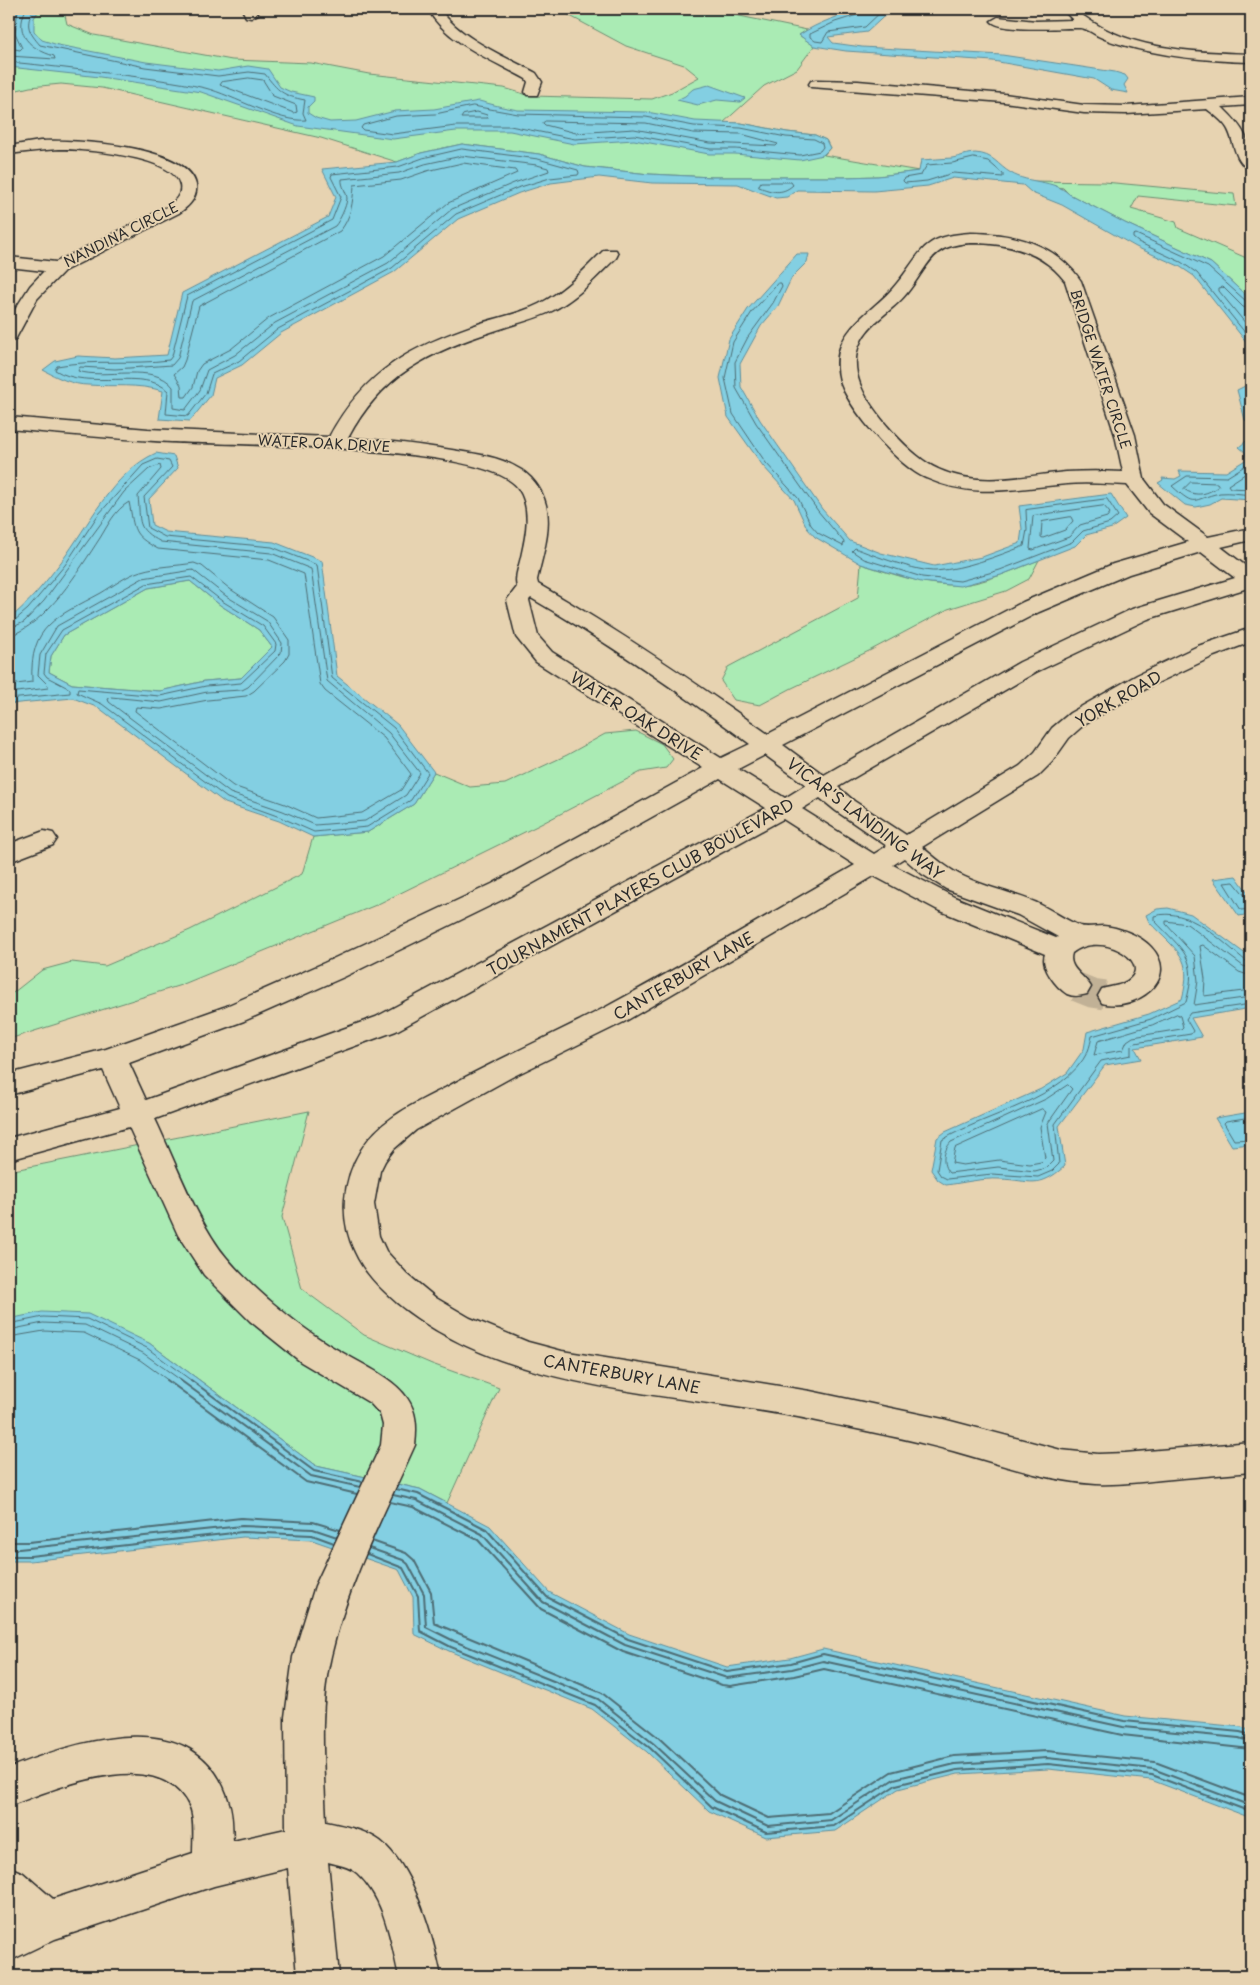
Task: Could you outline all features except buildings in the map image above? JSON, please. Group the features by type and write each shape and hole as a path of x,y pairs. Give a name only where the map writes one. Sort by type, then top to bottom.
{"street":[{"path":"434,9 439,17 464,40 531,76 535,82 532,92"},
{"path":"1068,9 1084,24 1112,36 1149,47 1198,54 1251,58"},
{"path":"998,21 1036,25 1084,24"},
{"path":"816,84 858,85 1004,98 1084,109 1126,110 1251,101"},
{"path":"1210,104 1234,126 1246,158 1251,164"},
{"name":"NANDINA CIRCLE","path":"9,150 44,145 76,145 145,156 180,170 186,180 188,190 186,198 180,205 58,267 37,287 20,312 9,336"},
{"name":"BRIDGE WATER CIRCLE","path":"1134,479 1065,478 997,487 963,484 927,471 916,464 857,399 850,384 846,366 847,353 852,342 861,328 897,295 927,253 936,246 960,239 987,238 1016,242 1040,251 1055,260 1073,281 1124,435 1134,479 1143,495 1155,509 1174,525 1205,544 1251,580"},
{"path":"336,442 358,402 389,373 407,361 445,342 537,311 553,303 610,254"},
{"name":"NANDINA CIRCLE","path":"9,262 58,267"},
{"name":"WATER OAK DRIVE","path":"9,423 192,437 369,444 423,450 488,463 511,472 524,482 537,508 538,522 526,580 528,587 518,600 528,637 544,657 721,768"},
{"path":"9,1084 112,1058 234,1014 360,958 500,890 721,768 1031,607 1121,569 1205,544 1251,534"},
{"name":"TOURNAMENT PLAYERS CLUB BOULEVARD","path":"9,1149 138,1114 386,1024 785,808 1028,667 1140,614 1251,580"},
{"path":"528,587 615,640 766,745"},
{"name":"YORK ROAD","path":"874,865 1029,771 1044,757 1060,733 1086,714 1145,680 1206,651 1251,635"},
{"name":"VICAR'S LANDING WAY","path":"766,745 822,786 845,806 905,846 931,868 955,883 1027,909 1068,943"},
{"name":"VICAR'S LANDING WAY","path":"721,768 874,865 945,903 1068,943 1105,934 1120,938 1142,954 1147,963 1148,974 1144,982 1134,990 1112,996"},
{"path":"9,854 44,839"},
{"name":"CANTERBURY LANE","path":"874,865 614,1015 502,1070 406,1122 384,1141 373,1155 365,1171 359,1204 363,1236 374,1259 396,1283 425,1307 459,1327 522,1354 562,1366 810,1405 943,1434 1061,1465 1098,1469 1125,1468 1251,1456"},
{"path":"1068,943 1056,959 1059,969 1066,979 1077,987"},
{"path":"112,1058 194,1235 215,1266 269,1318 313,1352 382,1393 395,1407 400,1425 398,1444 386,1473 333,1586 312,1657 304,1717 306,1844 318,1976"},
{"path":"9,1787 55,1768 106,1757 144,1754 173,1761 196,1778 209,1803 214,1866"},
{"path":"9,1940 48,1921 214,1866 306,1844 326,1842 354,1848 371,1859 389,1881 409,1929 420,1976"},
{"path":"9,1887 48,1921"}],"green space":[{"path":"9,9 70,9 64,11 67,24 94,35 232,60 311,63 369,74 504,88 531,96 652,99 672,92 699,77 684,65 626,46 557,9 706,9 807,30 799,35 814,46 797,69 764,86 723,123 741,123 787,132 815,135 826,140 830,148 824,155 919,171 878,176 845,177 712,177 649,174 585,167 539,154 462,144 421,153 397,162 321,138 102,88 61,84 30,87 9,92"},
{"path":"1030,181 1104,182 1234,194 1236,206 1138,196 1131,209 1176,222 1178,228 1251,260 1251,300 1211,263 1125,223 1069,194 1063,188"},
{"path":"1039,560 1029,579 1006,591 948,609 760,705 734,700 721,681 728,667 858,598 861,564 934,584 959,585 988,579"},
{"path":"190,581 220,605 259,630 272,647 241,678 205,681 160,691 72,684 49,672 51,656 64,635 148,588"},
{"path":"636,731 662,744 673,759 666,768 641,772 539,825 376,905 181,985 9,1039 9,996 42,970 72,962 105,966 190,930 302,874 313,837 368,832 414,804 434,772 470,787 505,784 567,755 605,734"},
{"path":"309,1111 282,1217 302,1289 364,1335 432,1364 499,1388 447,1503 420,1489 316,1466 149,1343 9,1319 9,1171"}],"water":[{"path":"9,9 40,9 34,18 34,31 42,40 58,45 146,62 218,71 248,66 268,69 280,87 291,92 314,97 314,101 308,107 308,113 316,118 330,122 356,121 395,111 434,109 479,101 518,110 647,112 695,121 741,123 787,132 815,135 826,140 830,148 823,155 800,160 735,154 709,154 634,140 574,144 510,131 456,131 393,139 298,126 201,92 100,77 9,67"},
{"path":"863,9 892,9 867,32 828,37 833,43 862,47 1002,55 1115,72 1125,75 1128,79 1124,85 1128,93 1111,90 1094,79 993,61 846,51 814,46 799,35 830,19"},
{"path":"709,85 745,98 740,102 717,100 698,105 677,100 693,89"},
{"path":"462,144 539,154 585,167 649,174 712,177 878,176 919,171 921,160 952,158 972,153 987,155 1011,173 1025,179 1063,189 1125,223 1211,263 1251,300 1251,348 1194,276 1179,266 1136,247 1062,205 1032,193 1023,185 953,178 928,186 874,191 797,190 787,197 776,198 738,184 652,183 599,177 551,183 519,193 458,219 394,272 281,333 242,365 215,378 211,395 190,421 159,419 163,391 135,386 76,384 43,370 55,361 78,356 115,358 167,355 182,293 328,217 336,197 322,169 397,162 421,153"},
{"path":"797,254 809,254 807,262 792,277 778,306 761,326 740,364 741,387 760,420 822,509 850,541 881,553 934,566 982,557 1020,543 1022,529 1019,506 1111,494 1126,518 1112,528 1086,535 1075,546 1001,575 960,586 921,582 861,564 815,537 807,528 794,500 763,466 728,417 720,378 729,339 748,309"},
{"path":"1251,383 1251,424 1245,420 1237,390"},
{"path":"1251,437 1251,500 1221,498 1210,504 1196,507 1185,505 1158,483 1163,480 1162,478 1175,479 1181,476 1179,471 1226,472 1247,459 1245,452 1239,447"},
{"path":"156,453 174,456 178,468 149,499 152,525 166,532 274,542 322,561 337,676 398,725 434,772 414,804 368,832 313,837 279,821 225,803 99,708 73,698 9,704 9,619 49,578 102,501 127,473 140,462","holes":["190,581 220,605 259,630 272,647 241,678 205,681 160,691 72,684 49,672 51,656 64,635 148,588"]},
{"path":"1236,876 1251,897 1251,914 1239,916 1213,879"},
{"path":"1168,908 1191,914 1251,958 1251,1008 1191,1018 1202,1037 1135,1048 1141,1059 1105,1065 1059,1126 1065,1166 1048,1178 1034,1182 986,1179 946,1185 938,1180 931,1170 937,1138 945,1132 1041,1089 1067,1073 1084,1049 1087,1032 1149,1014 1182,999 1186,973 1184,963 1180,955 1149,922 1146,915 1157,909"},
{"path":"1251,1112 1251,1144 1232,1146 1215,1118"},
{"path":"42,1312 88,1314 149,1343 316,1466 420,1489 490,1526 549,1592 629,1634 727,1667 790,1658 823,1649 1125,1716 1242,1727 1251,1731 1251,1818 1151,1780 1048,1769 958,1774 898,1789 835,1831 766,1837 709,1811 647,1752 592,1709 449,1651 414,1634 413,1597 399,1570 312,1540 243,1537 30,1561 9,1561 9,1319"}],"tunnel":[{"path":"1077,987 1092,993 1112,996"}]}
